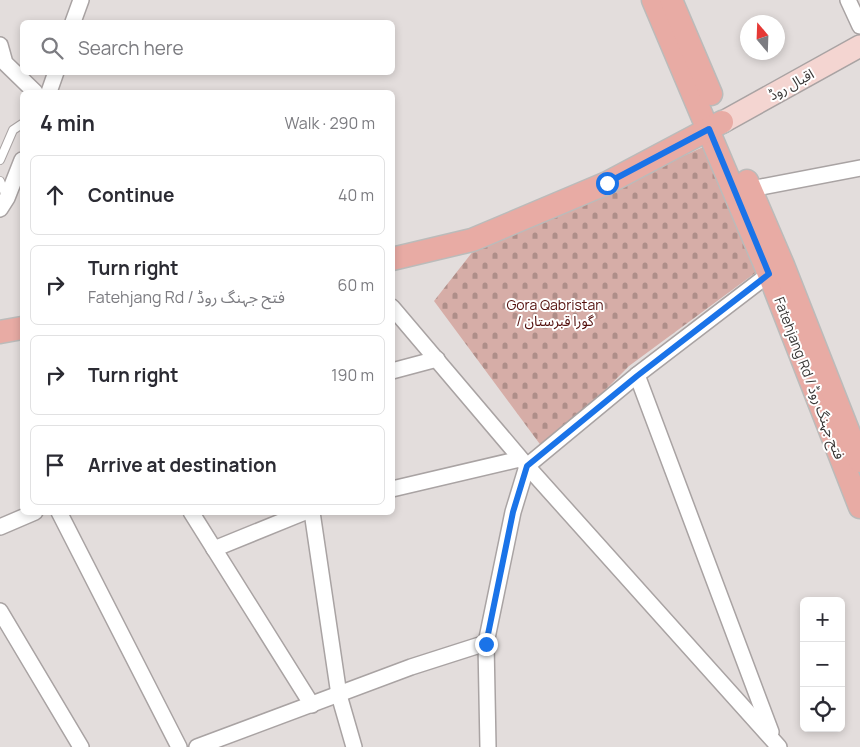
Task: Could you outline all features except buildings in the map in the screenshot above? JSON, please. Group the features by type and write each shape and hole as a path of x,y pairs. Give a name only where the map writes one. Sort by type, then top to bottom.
{"main road":[{"name":"Fatehjang Rd / فتح جہنگ روڈ","path":"653,0 716,126 751,189 860,461"},
{"name":"Fatehjang Rd / فتح جہنگ روڈ","path":"671,0 769,274 860,507"},
{"name":"اقبال روڈ","path":"716,126 860,46"},
{"path":"395,258 472,240 607,183 716,126"},
{"path":"0,332 20,328"}],"street":[{"path":"74,20 81,0"},
{"path":"848,0 860,26"},
{"path":"0,45 3,64 32,90"},
{"path":"50,90 55,75"},
{"path":"4,203 20,165"},
{"path":"751,189 860,168"},
{"path":"395,488 524,462 769,274"},
{"path":"395,311 524,462 776,744"},
{"path":"395,370 437,360"},
{"path":"637,376 776,744"},
{"path":"488,747 486,644 524,462"},
{"path":"0,528 28,515"},
{"path":"61,515 179,747"},
{"path":"193,515 312,705"},
{"path":"214,549 298,515"},
{"path":"312,515 339,695 354,747"},
{"path":"0,611 81,747"},
{"path":"197,747 411,667 486,644"}],"lane":[{"path":"0,160 13,130 20,125"},
{"path":"0,181 4,203"}],"green space":[{"name":"Gora Qabristan / گورا قبرستان","path":"721,139 774,259 629,366 545,451 434,301 474,250"}],"route":[{"path":"486,644 513,512 527,466 637,376 769,274 709,129 607,183"}]}
